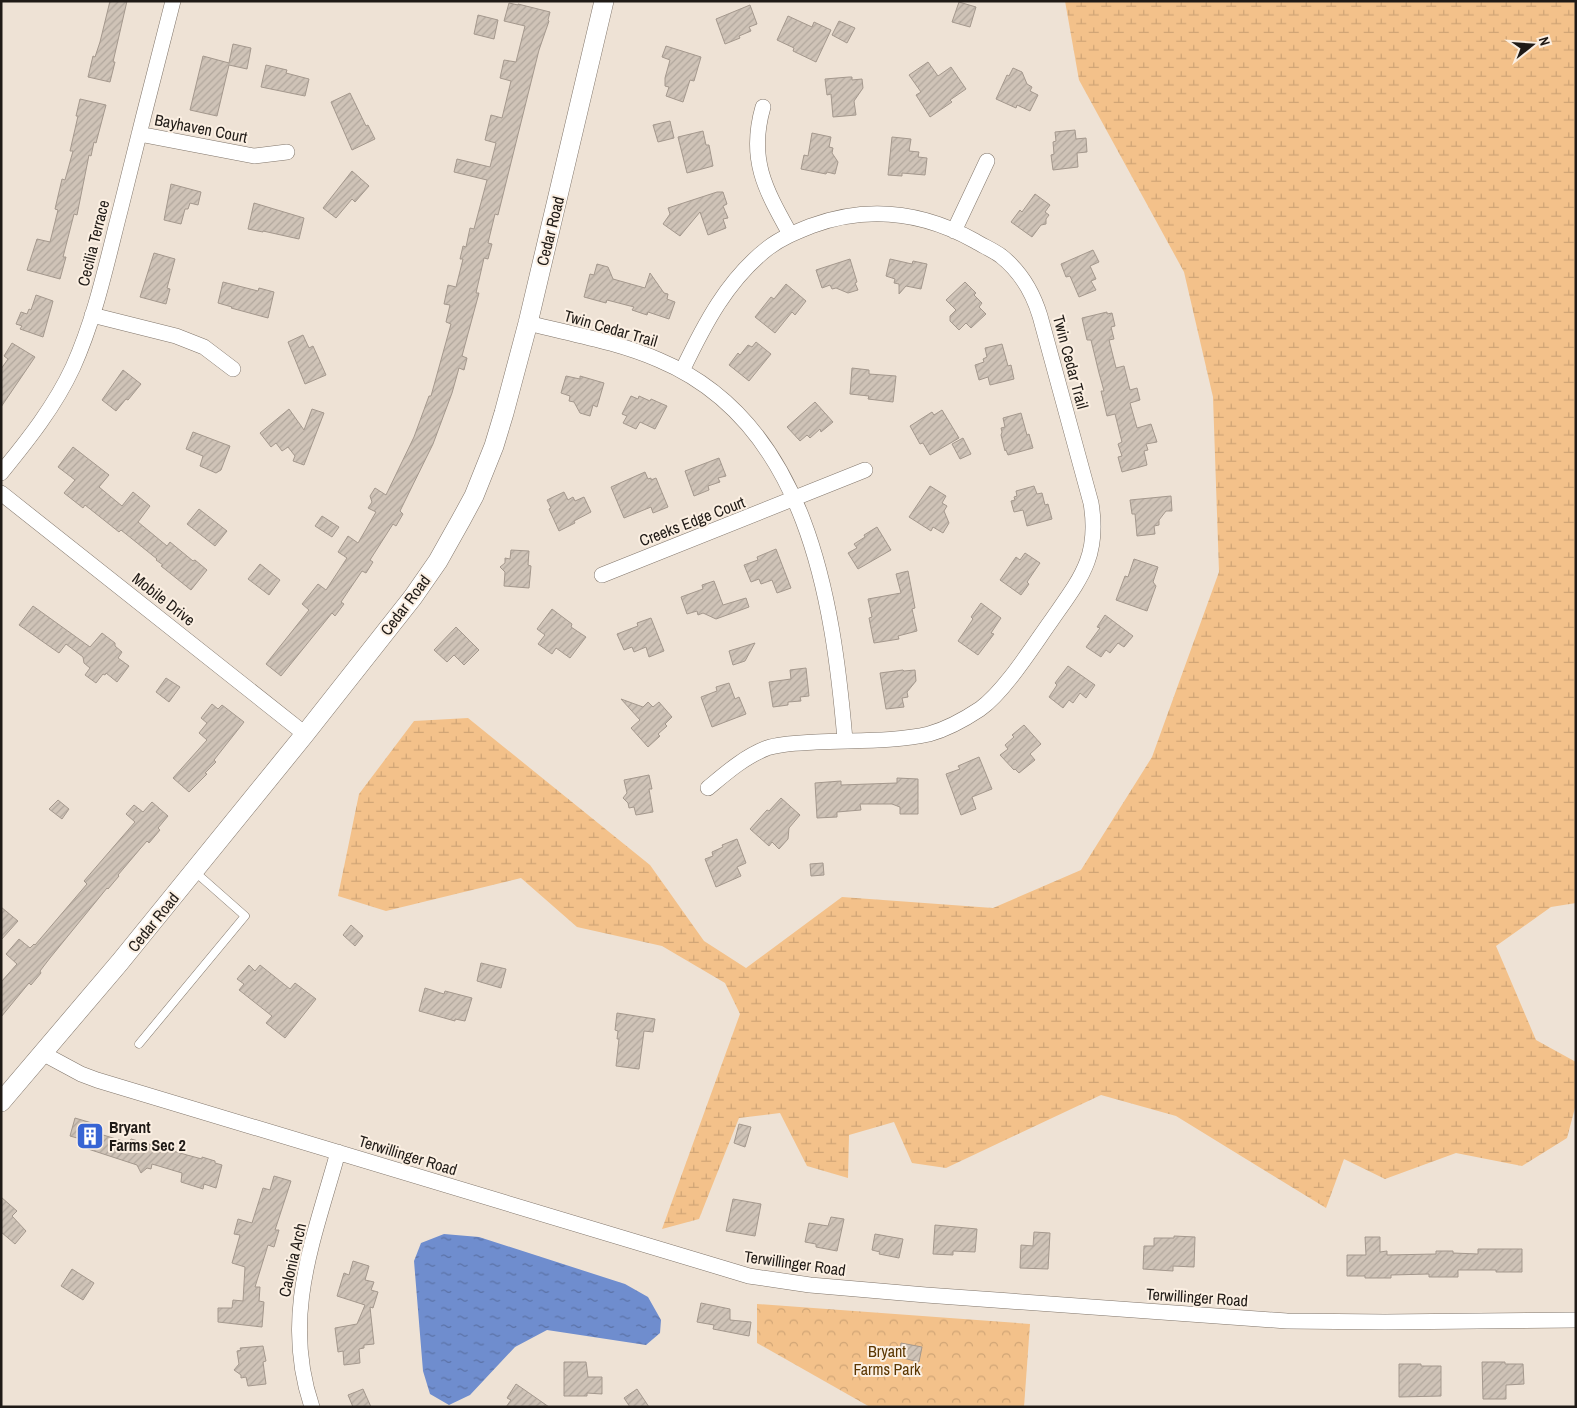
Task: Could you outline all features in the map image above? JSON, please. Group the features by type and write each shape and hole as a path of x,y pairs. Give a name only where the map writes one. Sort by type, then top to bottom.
{"street":[{"name":"Cecilia Terrace","path":"1,473 36,429 49,409 73,367 92,315 173,1"},
{"name":"Cedar Road","path":"1,1102 120,962 305,734 413,597 438,561 462,520 494,446 528,323 604,1"},
{"path":"763,107 757,132 757,154 760,169 772,201 790,234"},
{"name":"Bayhaven Court","path":"139,134 254,156 287,152"},
{"path":"954,231 987,161"},
{"name":"Twin Cedar Trail","path":"682,371 712,314 737,276 769,247 790,234 832,218 856,214 908,216 938,224 1001,256 1028,286 1038,307 1093,520 1092,545 1080,580 1029,653 995,696 981,709 957,723 930,733 892,738 787,744 767,748 748,757 708,788"},
{"path":"92,315 176,336 204,347 233,369"},
{"name":"Twin Cedar Trail","path":"528,323 634,350 660,360 682,371 715,393 736,411 760,437 774,458 794,499 814,557 831,621 840,682 845,740"},
{"name":"Creeks Edge Court","path":"602,575 865,470"},
{"name":"Mobile Drive","path":"1,492 305,734"},
{"name":"Terwillinger Road","path":"42,1053 81,1074 97,1080 749,1276 810,1285 1287,1321 1576,1320"},
{"name":"Calonia Arch","path":"312,1407 298,1336 300,1296 338,1152"}],"lane":[{"path":"139,1044 245,916 194,871"}],"green space":[{"path":"1065,1 1576,1 1576,903 1551,907 1496,946 1536,1040 1576,1062 1576,1104 1567,1138 1522,1166 1456,1153 1385,1179 1344,1159 1326,1208 1176,1116 1101,1095 946,1168 912,1163 894,1122 849,1135 848,1178 807,1166 780,1113 739,1118 699,1219 662,1229 740,1014 725,983 662,946 577,927 521,878 386,911 338,896 359,794 414,721 468,718 650,865 704,941 746,968 842,897 993,908 1081,870 1152,757 1219,572 1213,397 1184,272 1079,80"},
{"name":"Bryant Farms Park","path":"757,1304 1030,1324 1024,1407 870,1407 757,1343"}],"water":[{"path":"444,1234 479,1237 625,1284 648,1297 661,1320 660,1333 646,1345 547,1330 515,1347 470,1395 449,1405 430,1394 423,1371 414,1261 421,1243"}],"building":[{"path":"110,1 127,1 110,82 88,77 93,56 95,57 100,42"},
{"path":"959,2 976,7 970,27 952,22"},
{"path":"509,3 550,12 549,21 539,50 498,215 495,214 488,243 492,244 488,259 484,258 476,293 479,293 462,356 467,358 464,370 459,368 433,444 400,511 403,514 396,526 393,524 370,560 373,562 366,573 362,571 341,602 344,604 335,616 332,613 281,676 266,664 309,610 302,604 318,584 326,590 347,558 338,552 348,536 358,543 376,512 368,508 372,502 370,496 375,488 386,495 414,437 429,396 431,396 451,324 446,322 450,305 444,304 448,285 456,287 463,259 460,259 463,246 466,247 470,228 474,229 487,180 454,172 457,159 490,167 496,143 485,140 491,115 502,118 511,81 500,78 504,60 516,62 525,26 504,21"},
{"path":"750,5 757,24 749,27 751,31 739,36 740,38 725,44 716,19"},
{"path":"478,15 498,20 494,39 474,34"},
{"path":"788,16 812,27 814,22 831,30 816,62 793,51 794,48 777,40"},
{"path":"839,21 855,28 847,43 832,35"},
{"path":"233,44 251,48 247,69 229,65 217,116 190,110 203,56 229,63"},
{"path":"666,46 701,57 694,81 690,80 683,102 666,96 669,87 665,86 665,78 670,60 662,57"},
{"path":"928,62 938,76 951,67 966,89 950,100 952,102 930,117 916,95 921,92 909,75"},
{"path":"266,65 287,70 286,73 309,79 305,96 261,87"},
{"path":"1013,68 1022,72 1027,84 1032,87 1030,91 1038,95 1030,111 1017,105 1016,108 996,99 1007,75 1009,76"},
{"path":"852,77 852,80 862,79 863,88 854,101 856,115 833,117 831,94 827,95 825,79"},
{"path":"350,93 366,126 368,125 375,139 352,150 331,102"},
{"path":"80,99 106,105 96,143 94,142 91,156 89,155 77,215 74,214 63,257 66,257 60,279 27,270 37,239 50,242 58,210 55,209 62,179 65,180 73,151 70,151"},
{"path":"670,121 674,138 658,142 653,125"},
{"path":"1075,130 1076,139 1086,138 1087,152 1077,153 1078,167 1053,170 1051,155 1054,154 1053,142 1056,141 1055,132"},
{"path":"703,131 706,145 709,145 713,166 687,173 678,137"},
{"path":"812,133 831,137 829,147 833,148 832,153 838,162 835,174 801,169 804,155 808,156"},
{"path":"892,137 911,139 909,151 919,152 918,157 927,158 925,175 902,173 902,176 888,175"},
{"path":"352,171 369,186 355,202 352,199 336,218 323,208"},
{"path":"171,184 201,192 198,205 190,203 188,209 185,209 181,224 164,220"},
{"path":"717,192 723,192 727,204 723,206 728,218 723,219 726,228 708,235 700,212 680,236 663,224 670,214 668,208"},
{"path":"1035,194 1050,205 1045,212 1049,215 1046,219 1046,224 1041,225 1032,237 1011,222 1020,210 1022,212"},
{"path":"254,203 304,218 299,239 248,229"},
{"path":"1093,250 1099,262 1090,266 1096,279 1091,281 1096,290 1079,297 1070,276 1066,277 1061,264"},
{"path":"154,253 175,259 167,288 170,289 166,304 140,297"},
{"path":"850,259 858,290 848,293 836,288 832,289 830,285 822,288 816,270"},
{"path":"890,259 912,264 913,261 927,264 921,289 906,286 899,294 899,284 894,283 895,279 886,276"},
{"path":"597,264 608,267 613,279 645,288 650,273 664,293 668,294 667,299 675,302 669,319 648,312 647,315 632,310 634,307 607,300 606,303 584,297 590,274 594,275"},
{"path":"223,282 258,291 259,288 274,292 268,318 218,303"},
{"path":"965,282 976,293 974,295 982,303 979,307 986,314 971,328 966,323 959,330 950,321 950,316 956,310 946,300"},
{"path":"786,284 806,301 795,315 792,312 775,333 755,317 771,297 774,299"},
{"path":"36,295 53,301 43,337 20,329 22,326 16,324 21,312 27,314 29,309 31,310"},
{"path":"1107,312 1107,314 1112,313 1115,326 1111,327 1114,339 1109,340 1116,368 1124,366 1130,390 1137,388 1140,400 1130,403 1137,428 1151,424 1157,442 1146,444 1148,450 1144,451 1147,465 1122,472 1118,457 1122,456 1118,444 1122,442 1115,414 1107,416 1101,391 1104,391 1091,340 1087,340 1082,318"},
{"path":"303,335 309,348 313,346 326,375 305,384 288,342"},
{"path":"756,342 771,354 749,381 729,365 738,353 740,355 748,345 752,347"},
{"path":"12,343 35,357 1,407 1,369 8,359 4,356"},
{"path":"1002,344 1008,366 1011,365 1014,379 990,385 988,377 979,380 975,365 984,362 983,359 987,357 985,348"},
{"path":"852,368 869,370 869,374 896,376 893,402 868,399 869,396 850,394"},
{"path":"123,370 141,384 116,411 102,400"},
{"path":"566,376 580,379 580,376 604,383 597,407 593,405 590,416 580,413 574,402 569,401 570,396 561,393"},
{"path":"631,396 638,399 639,396 650,401 651,399 667,406 655,429 640,422 636,429 623,423 627,416 622,414"},
{"path":"815,402 833,422 821,432 820,429 810,438 807,435 800,441 787,427"},
{"path":"289,409 304,430 312,409 324,413 304,465 293,461 295,456 288,447 282,451 276,443 271,447 260,433"},
{"path":"942,410 959,438 930,455 923,443 920,444 910,426 932,412 934,415"},
{"path":"1021,413 1033,448 1008,455 1005,451 1001,435 1001,428 1005,427 1003,418"},
{"path":"193,432 230,446 221,470 216,473 200,466 203,456 186,449"},
{"path":"963,438 971,454 960,459 952,444"},
{"path":"73,447 109,475 99,487 122,506 133,492 150,506 138,522 167,546 170,542 207,570 191,590 121,530 119,532 85,505 83,508 64,493 75,480 58,467"},
{"path":"719,458 726,476 718,478 720,482 708,486 709,490 694,496 685,471"},
{"path":"645,472 648,479 656,478 668,507 653,513 651,507 624,518 611,487"},
{"path":"930,486 946,496 942,503 947,506 944,511 949,523 943,533 933,527 931,531 909,517"},
{"path":"1034,486 1037,494 1042,493 1045,505 1048,504 1052,519 1027,526 1023,510 1014,512 1011,501 1015,500 1014,497 1017,496 1016,491"},
{"path":"564,492 568,500 573,497 575,501 584,497 591,512 559,531 547,500"},
{"path":"1171,496 1172,511 1166,511 1159,520 1159,525 1154,526 1155,534 1137,536 1135,514 1132,514 1130,500"},
{"path":"199,509 227,531 215,546 187,524"},
{"path":"322,516 339,527 332,537 315,526"},
{"path":"877,527 891,550 858,569 848,553 857,548 854,544 865,537 864,535"},
{"path":"776,549 791,588 777,593 772,580 761,584 759,579 751,582 744,565 758,560 757,557"},
{"path":"511,550 529,551 528,565 531,566 529,588 504,586 505,572 500,567 505,563 505,558 510,559"},
{"path":"1025,553 1040,563 1021,595 1000,580 1016,557 1020,560"},
{"path":"1134,559 1158,567 1153,582 1156,586 1147,611 1116,600 1125,576 1128,577"},
{"path":"260,564 280,580 269,595 248,579"},
{"path":"908,571 915,608 912,609 917,631 898,636 899,639 874,643 869,618 872,617 868,599 901,593 896,574"},
{"path":"714,581 723,605 746,598 749,607 716,619 703,613 698,615 697,611 687,614 681,597 703,589 702,585"},
{"path":"981,603 1001,618 991,633 994,634 978,655 958,641"},
{"path":"33,606 90,647 102,633 115,643 115,646 122,652 118,658 129,666 117,682 106,673 96,683 85,675 90,668 84,663 83,657 66,644 59,653 19,625"},
{"path":"552,609 572,624 571,627 586,637 570,658 556,648 552,654 538,644 545,635 537,629"},
{"path":"1105,615 1133,636 1124,647 1118,643 1110,653 1106,650 1101,657 1086,647 1100,628 1097,627"},
{"path":"651,618 664,651 649,657 646,647 634,652 632,647 624,650 617,634 638,626 637,623"},
{"path":"456,627 479,650 464,665 454,655 447,662 434,650"},
{"path":"755,643 745,661 733,665 729,651"},
{"path":"1068,666 1095,685 1086,698 1080,693 1073,703 1069,700 1063,708 1049,697 1057,685 1055,683"},
{"path":"806,668 809,696 800,697 801,701 788,702 788,705 773,707 769,682 791,679 790,670"},
{"path":"915,670 916,681 907,692 908,697 902,698 904,707 886,709 880,673"},
{"path":"166,678 180,687 169,702 156,692"},
{"path":"729,683 735,699 739,697 746,714 712,727 701,697 717,691 716,687"},
{"path":"621,699 643,707 648,702 653,707 659,702 672,717 665,724 667,726 658,734 660,736 648,747 631,728 640,720"},
{"path":"212,704 218,709 222,705 244,722 214,760 216,762 205,773 207,774 189,792 173,778 207,740 199,733 207,723 201,718"},
{"path":"1024,725 1041,744 1030,754 1035,760 1019,773 1000,755 1008,749 1005,745 1014,737 1012,735"},
{"path":"979,757 992,789 972,797 976,809 961,815 946,774 960,769 958,766"},
{"path":"649,775 652,789 649,789 653,812 636,815 634,807 629,808 628,803 623,798 627,793 624,780"},
{"path":"897,778 918,779 918,814 900,814 900,807 892,804 860,804 861,810 837,812 837,817 817,818 815,783 841,781 841,785 897,783"},
{"path":"781,798 800,815 789,828 788,839 779,849 772,842 769,846 750,829"},
{"path":"58,800 69,809 62,819 49,809"},
{"path":"152,802 168,816 158,828 160,830 149,843 147,841 140,849 50,958 40,971 41,973 31,985 29,983 1,1017 1,982 17,964 6,954 19,939 30,948 35,945 87,884 84,881 135,822 126,814 134,805 143,812"},
{"path":"737,839 746,863 737,867 741,876 716,887 705,859 713,856 712,852 723,847 722,845"},
{"path":"823,863 824,875 811,876 810,864"},
{"path":"1,907 18,921 1,940"},
{"path":"351,925 363,936 355,946 343,935"},
{"path":"481,963 506,969 501,988 477,981"},
{"path":"249,965 255,971 260,965 290,989 295,983 316,999 285,1038 266,1023 272,1016 239,990 244,984 237,979"},
{"path":"425,988 444,994 445,991 472,998 465,1021 455,1019 455,1021 419,1011"},
{"path":"617,1013 655,1019 653,1032 644,1031 639,1069 616,1066 619,1039 617,1039 618,1031 615,1030"},
{"path":"75,1118 102,1126 100,1134 129,1143 131,1139 215,1161 215,1163 222,1165 216,1188 204,1184 203,1189 181,1182 182,1173 152,1164 151,1169 147,1168 141,1173 137,1165 82,1147 84,1140 70,1136"},
{"path":"739,1124 751,1127 745,1147 734,1143"},
{"path":"274,1176 291,1181 275,1230 279,1230 274,1247 268,1245 255,1287 260,1287 259,1301 264,1302 262,1327 218,1322 218,1308 232,1308 233,1300 243,1301 245,1267 232,1263 240,1235 234,1234 238,1219 252,1223 263,1188 270,1190"},
{"path":"1,1197 17,1211 12,1216 26,1231 15,1244 1,1232"},
{"path":"733,1199 761,1204 755,1236 726,1231"},
{"path":"831,1217 844,1219 837,1251 816,1247 816,1244 805,1242 809,1223 828,1226"},
{"path":"935,1225 977,1229 975,1252 953,1251 953,1255 933,1254"},
{"path":"1034,1232 1050,1233 1048,1269 1020,1268 1021,1245 1033,1246"},
{"path":"875,1234 903,1239 899,1258 879,1254 880,1252 872,1250"},
{"path":"1174,1236 1195,1237 1194,1267 1173,1266 1173,1271 1143,1269 1144,1246 1154,1246 1154,1238 1174,1238"},
{"path":"1365,1237 1380,1237 1380,1252 1387,1251 1387,1255 1436,1254 1436,1251 1478,1254 1478,1249 1522,1249 1522,1272 1458,1270 1458,1277 1429,1277 1429,1274 1391,1275 1391,1278 1347,1276 1347,1255 1366,1255"},
{"path":"353,1261 369,1266 365,1280 374,1282 371,1290 378,1292 373,1308 370,1307 374,1344 364,1345 364,1348 359,1349 360,1363 344,1365 343,1351 338,1352 335,1328 357,1324 365,1305 337,1296 344,1273 349,1275"},
{"path":"72,1269 94,1283 83,1300 61,1286"},
{"path":"701,1303 730,1309 730,1320 751,1322 749,1336 713,1329 714,1325 697,1322"},
{"path":"901,1343 922,1347 919,1362 899,1357"},
{"path":"263,1346 266,1361 263,1362 266,1384 248,1386 246,1377 241,1378 241,1375 234,1370 239,1364 237,1351 241,1350 240,1348"},
{"path":"564,1362 586,1362 588,1377 602,1377 602,1394 587,1393 587,1396 564,1396"},
{"path":"1482,1362 1523,1364 1524,1384 1506,1385 1506,1399 1483,1399"},
{"path":"1399,1364 1441,1366 1441,1396 1399,1397"},
{"path":"516,1384 549,1407 506,1407 511,1400 507,1398"},
{"path":"363,1389 371,1407 353,1407 348,1395"},
{"path":"637,1389 649,1407 630,1407 624,1398"}],"place":[{"name":"Bryant Farms Sec 2","path":"90,1136"}]}
